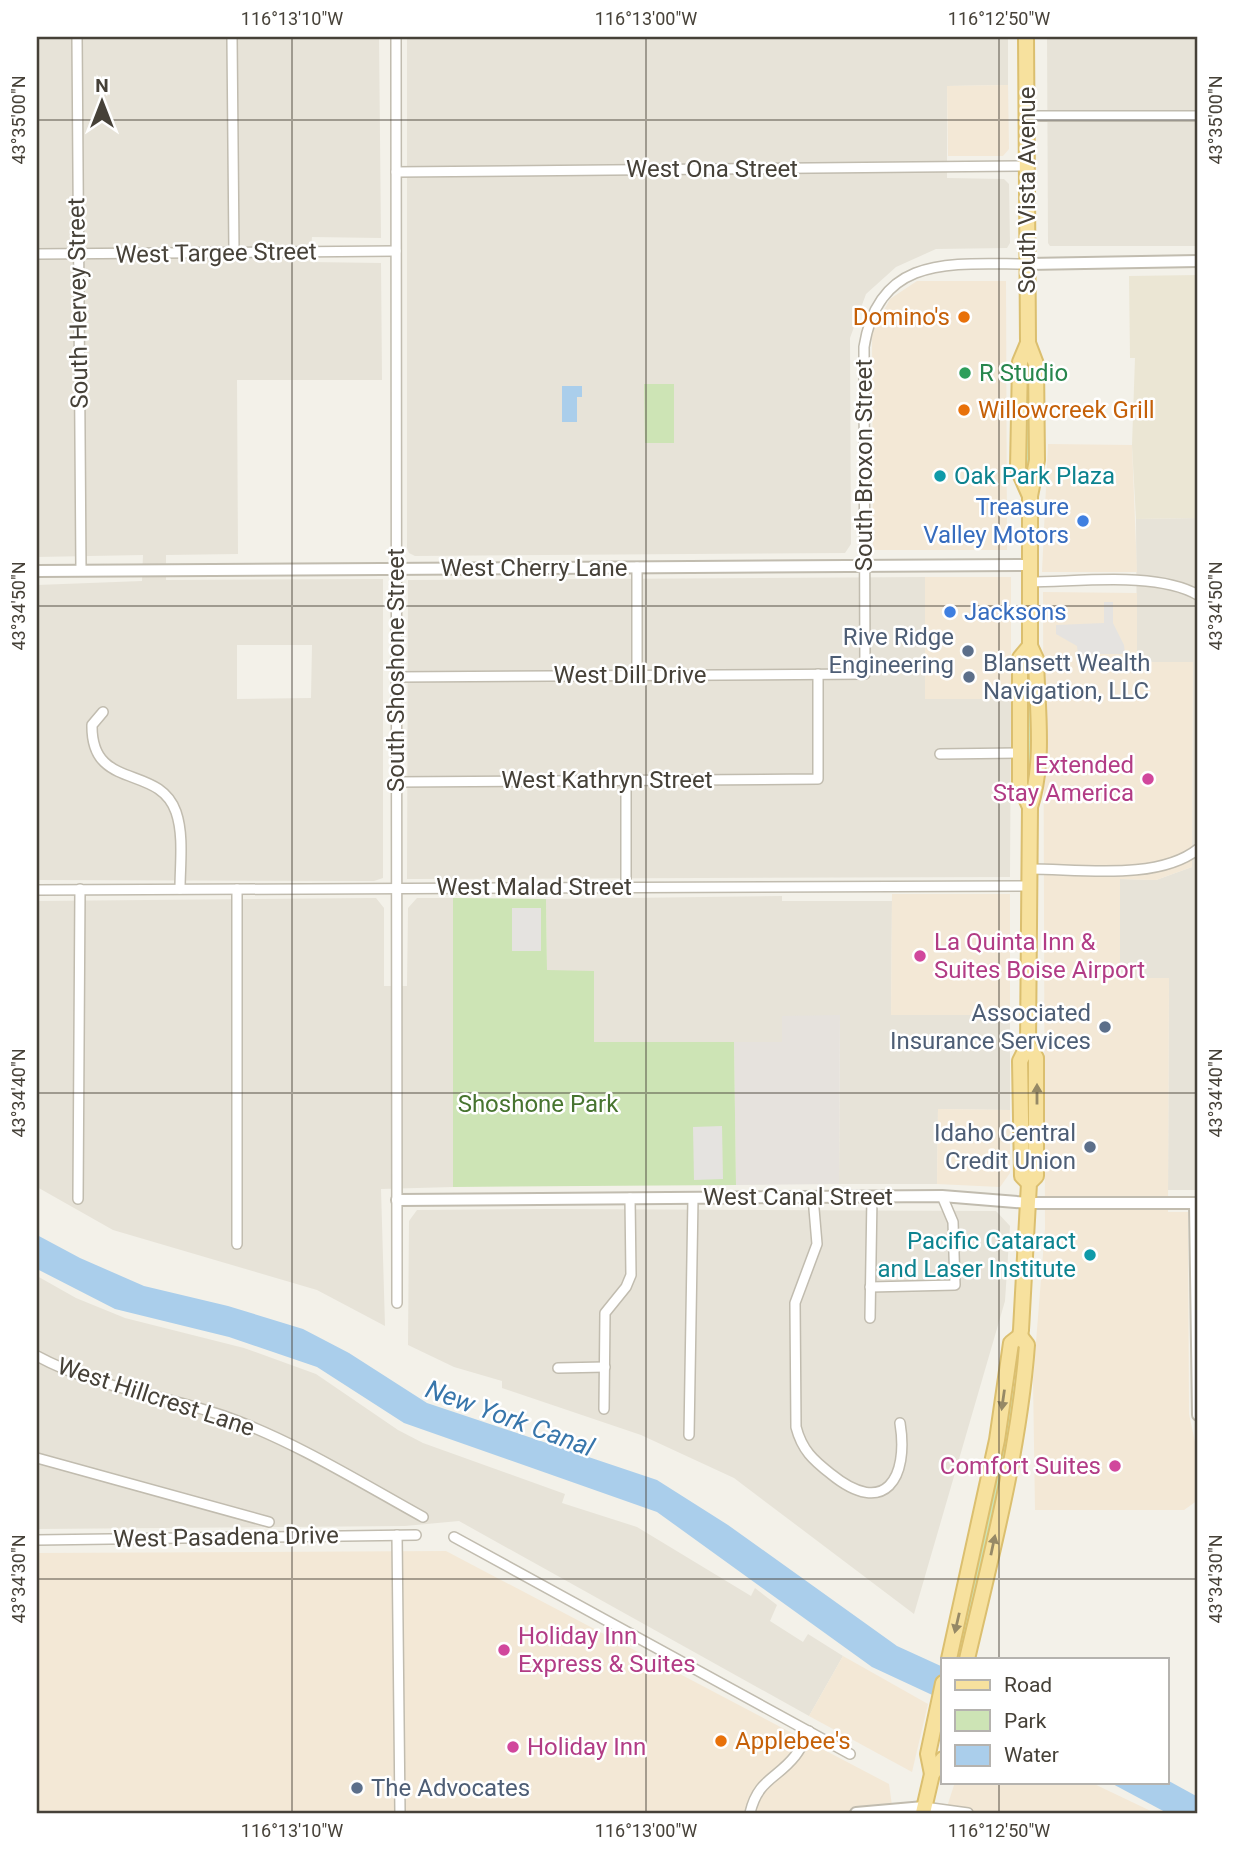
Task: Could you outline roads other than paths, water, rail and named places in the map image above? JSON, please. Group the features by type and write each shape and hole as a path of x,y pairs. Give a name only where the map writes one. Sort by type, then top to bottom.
{"main road":[{"name":"South Vista Avenue","path":"967,1658 1009,1470 1022,1398 1027,1345 1020,1336 1029,1183 1022,1176 1020,1061 1028,1045 1030,807 1037,786 1038,755 1036,659 1030,646 1030,496 1018,469 1020,362 1028,343 1027,37"},
{"name":"South Vista Avenue","path":"1030,646 1020,659 1020,785 1030,807"},
{"name":"South Vista Avenue","path":"948,1658 997,1440 1011,1343 1020,1336"},
{"path":"932,1774 928,1754 941,1691"},
{"path":"923,1810 932,1774 941,1762"}],"street":[{"name":"South Hervey Street","path":"77,37 81,570"},
{"path":"232,37 234,252"},
{"name":"South Shoshone Street","path":"396,37 397,1303"},
{"path":"1027,116 1198,116"},
{"name":"West Ona Street","path":"396,172 1027,166"},
{"name":"West Targee Street","path":"37,254 396,251"},
{"path":"1028,264 1198,261"},
{"name":"South Broxon Street","path":"865,674 863,346 867,326 886,292 911,274 947,264 1028,264"},
{"name":"West Cherry Lane","path":"37,570 1030,565"},
{"path":"636,567 637,676"},
{"path":"1030,582 1151,582 1173,585 1198,595"},
{"name":"West Kathryn Street","path":"396,782 818,779 818,674"},
{"name":"West Dill Drive","path":"396,677 865,674"},
{"path":"103,712 92,725 92,742 102,761 112,769 158,788 176,811 180,827 180,889"},
{"path":"940,754 1020,753"},
{"path":"626,780 626,887"},
{"path":"1030,869 1151,868 1174,863 1198,849"},
{"name":"West Malad Street","path":"37,890 1030,886"},
{"path":"78,1199 80,889"},
{"path":"237,889 237,1244"},
{"path":"870,1287 955,1285 953,1222 942,1196"},
{"name":"West Canal Street","path":"397,1200 942,1196 1028,1203 1197,1203"},
{"path":"813,1197 817,1244 795,1303 796,1427 800,1443 809,1457 849,1489 873,1494 887,1487 896,1474 903,1445 900,1423"},
{"path":"870,1318 872,1197"},
{"path":"604,1409 606,1313 626,1287 631,1275 630,1198"},
{"path":"689,1435 693,1198"},
{"path":"1197,1203 1198,1415"},
{"name":"West Hillcrest Lane","path":"37,1356 77,1376 222,1415 277,1437 423,1517"},
{"path":"558,1368 605,1367"},
{"path":"37,1458 268,1522"},
{"path":"397,1535 400,1813"},
{"name":"West Pasadena Drive","path":"37,1540 416,1535"},
{"path":"454,1537 850,1754"},
{"path":"750,1813 753,1799 765,1780 794,1757 809,1731"},
{"path":"856,1813 923,1810 968,1813"}],"water":[{"path":"562,386 582,386 582,397 577,397 577,422 562,422"},
{"path":"37,1235 80,1258 144,1286 228,1306 303,1329 349,1353 427,1403 657,1480 728,1525 897,1646 941,1666 941,1699 872,1667 657,1512 404,1423 317,1367 229,1337 115,1309 37,1269"},
{"path":"1168,1781 1198,1797 1198,1813 1167,1813 1113,1784 1168,1784"}],"place":[{"name":"Domino's","path":"964,317"},
{"name":"R Studio","path":"965,373"},
{"name":"Willowcreek Grill","path":"964,410"},
{"name":"Oak Park Plaza","path":"940,476"},
{"name":"Treasure Valley Motors","path":"1083,521"},
{"name":"Jacksons","path":"950,612"},
{"name":"Rive Ridge Engineering","path":"968,651"},
{"name":"Blansett Wealth Navigation, LLC","path":"969,677"},
{"name":"Extended Stay America","path":"1148,779"},
{"name":"La Quinta Inn & Suites Boise Airport","path":"920,956"},
{"name":"Associated Insurance Services","path":"1105,1027"},
{"name":"Idaho Central Credit Union","path":"1090,1147"},
{"name":"Pacific Cataract and Laser Institute","path":"1090,1255"},
{"name":"Comfort Suites","path":"1115,1466"},
{"name":"Holiday Inn Express & Suites","path":"504,1650"},
{"name":"Applebee's","path":"721,1741"},
{"name":"Holiday Inn","path":"513,1747"},
{"name":"The Advocates","path":"357,1788"}],"park label":[{"name":"Shoshone Park","path":"538,1104"}],"water label":[{"name":"New York Canal","path":"510,1418"}]}
